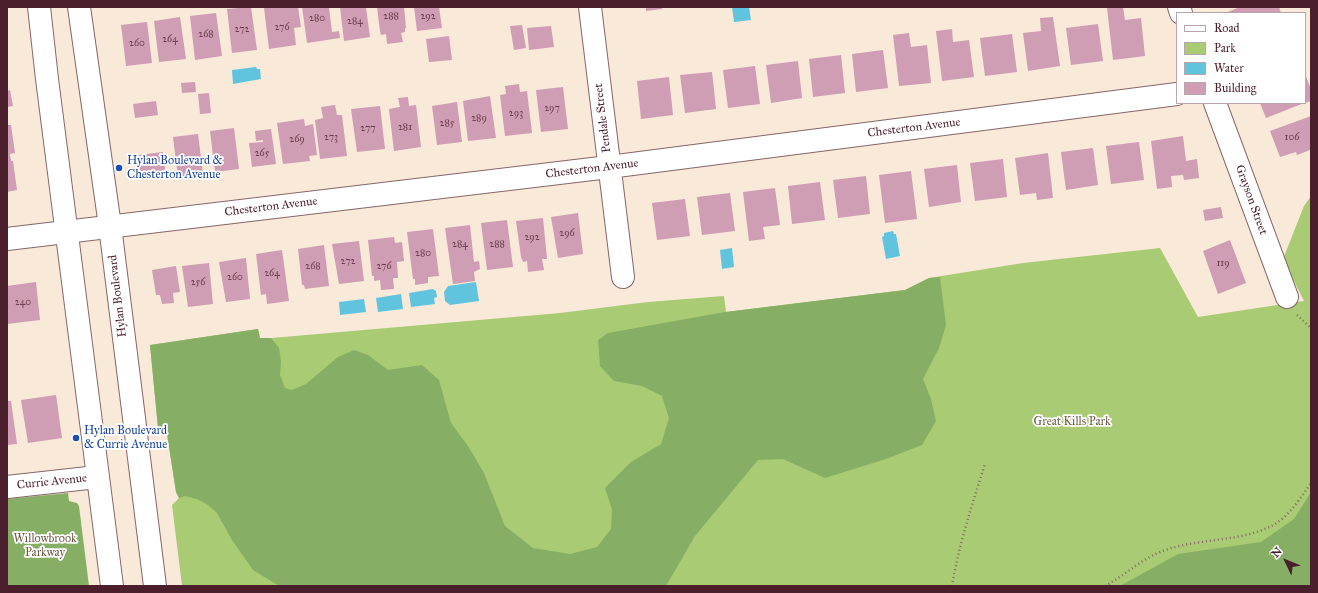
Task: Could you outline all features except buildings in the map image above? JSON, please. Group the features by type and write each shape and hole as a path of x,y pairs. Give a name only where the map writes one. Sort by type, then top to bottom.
{"street":[{"path":"39,7 66,232 112,586"},
{"name":"Hylan Boulevard","path":"79,7 110,226 155,586"},
{"name":"Pendale Street","path":"590,7 608,167 623,277"},
{"name":"Chesterton Avenue","path":"7,239 608,167 1176,94"},
{"name":"Grayson Street","path":"1215,104 1287,297"},
{"name":"Currie Avenue","path":"7,487 97,477"}],"path":[{"path":"952,586 962,538 986,464"},
{"path":"1105,586 1159,552 1192,542 1254,533 1276,524 1294,506 1311,482"}],"green space":[{"name":"Great Kills Park","path":"1311,196 1311,586 182,586 172,505 179,498 176,492 167,434 158,428 150,345 258,329 260,339 560,313 648,302 724,296 726,312 905,290 929,278 1023,263 1160,248 1198,317 1304,301 1283,259 1304,206"},
{"path":"940,277 946,325 939,348 923,379 931,399 936,421 922,445 886,459 825,478 783,459 758,460 695,536 666,586 279,586 253,570 232,540 217,513 208,505 197,499 185,496 179,498 176,492 167,434 158,428 150,345 258,329 260,338 271,338 279,348 281,361 280,375 285,388 292,390 306,384 338,357 354,350 368,355 388,370 422,365 439,380 451,423 468,446 484,473 505,526 533,548 570,554 597,547 611,529 612,510 605,488 631,462 661,444 669,418 662,396 642,386 614,381 600,366 598,340 608,333 725,312 905,290 929,278"},
{"path":"1311,492 1311,586 1120,586 1178,554 1261,542 1294,519"},
{"name":"Willowbrook Parkway","path":"68,493 69,501 77,503 79,506 89,586 7,586 7,499"}],"water":[{"path":"732,7 749,7 751,20 734,22"},
{"path":"256,67 257,69 260,69 261,79 233,84 232,70"},
{"path":"893,231 894,234 896,234 900,256 886,259 882,237 884,236 884,233"},
{"path":"732,248 734,267 722,269 720,250"},
{"path":"476,282 479,301 450,305 445,301 444,292 448,286"},
{"path":"433,289 436,291 437,297 434,298 435,304 411,307 409,293"},
{"path":"401,294 403,309 378,312 376,298"},
{"path":"364,299 366,312 340,315 339,302"}],"place":[{"name":"Hylan Boulevard & Chesterton Avenue","path":"119,168"},
{"name":"Hylan Boulevard & Currie Avenue","path":"76,438"}]}
